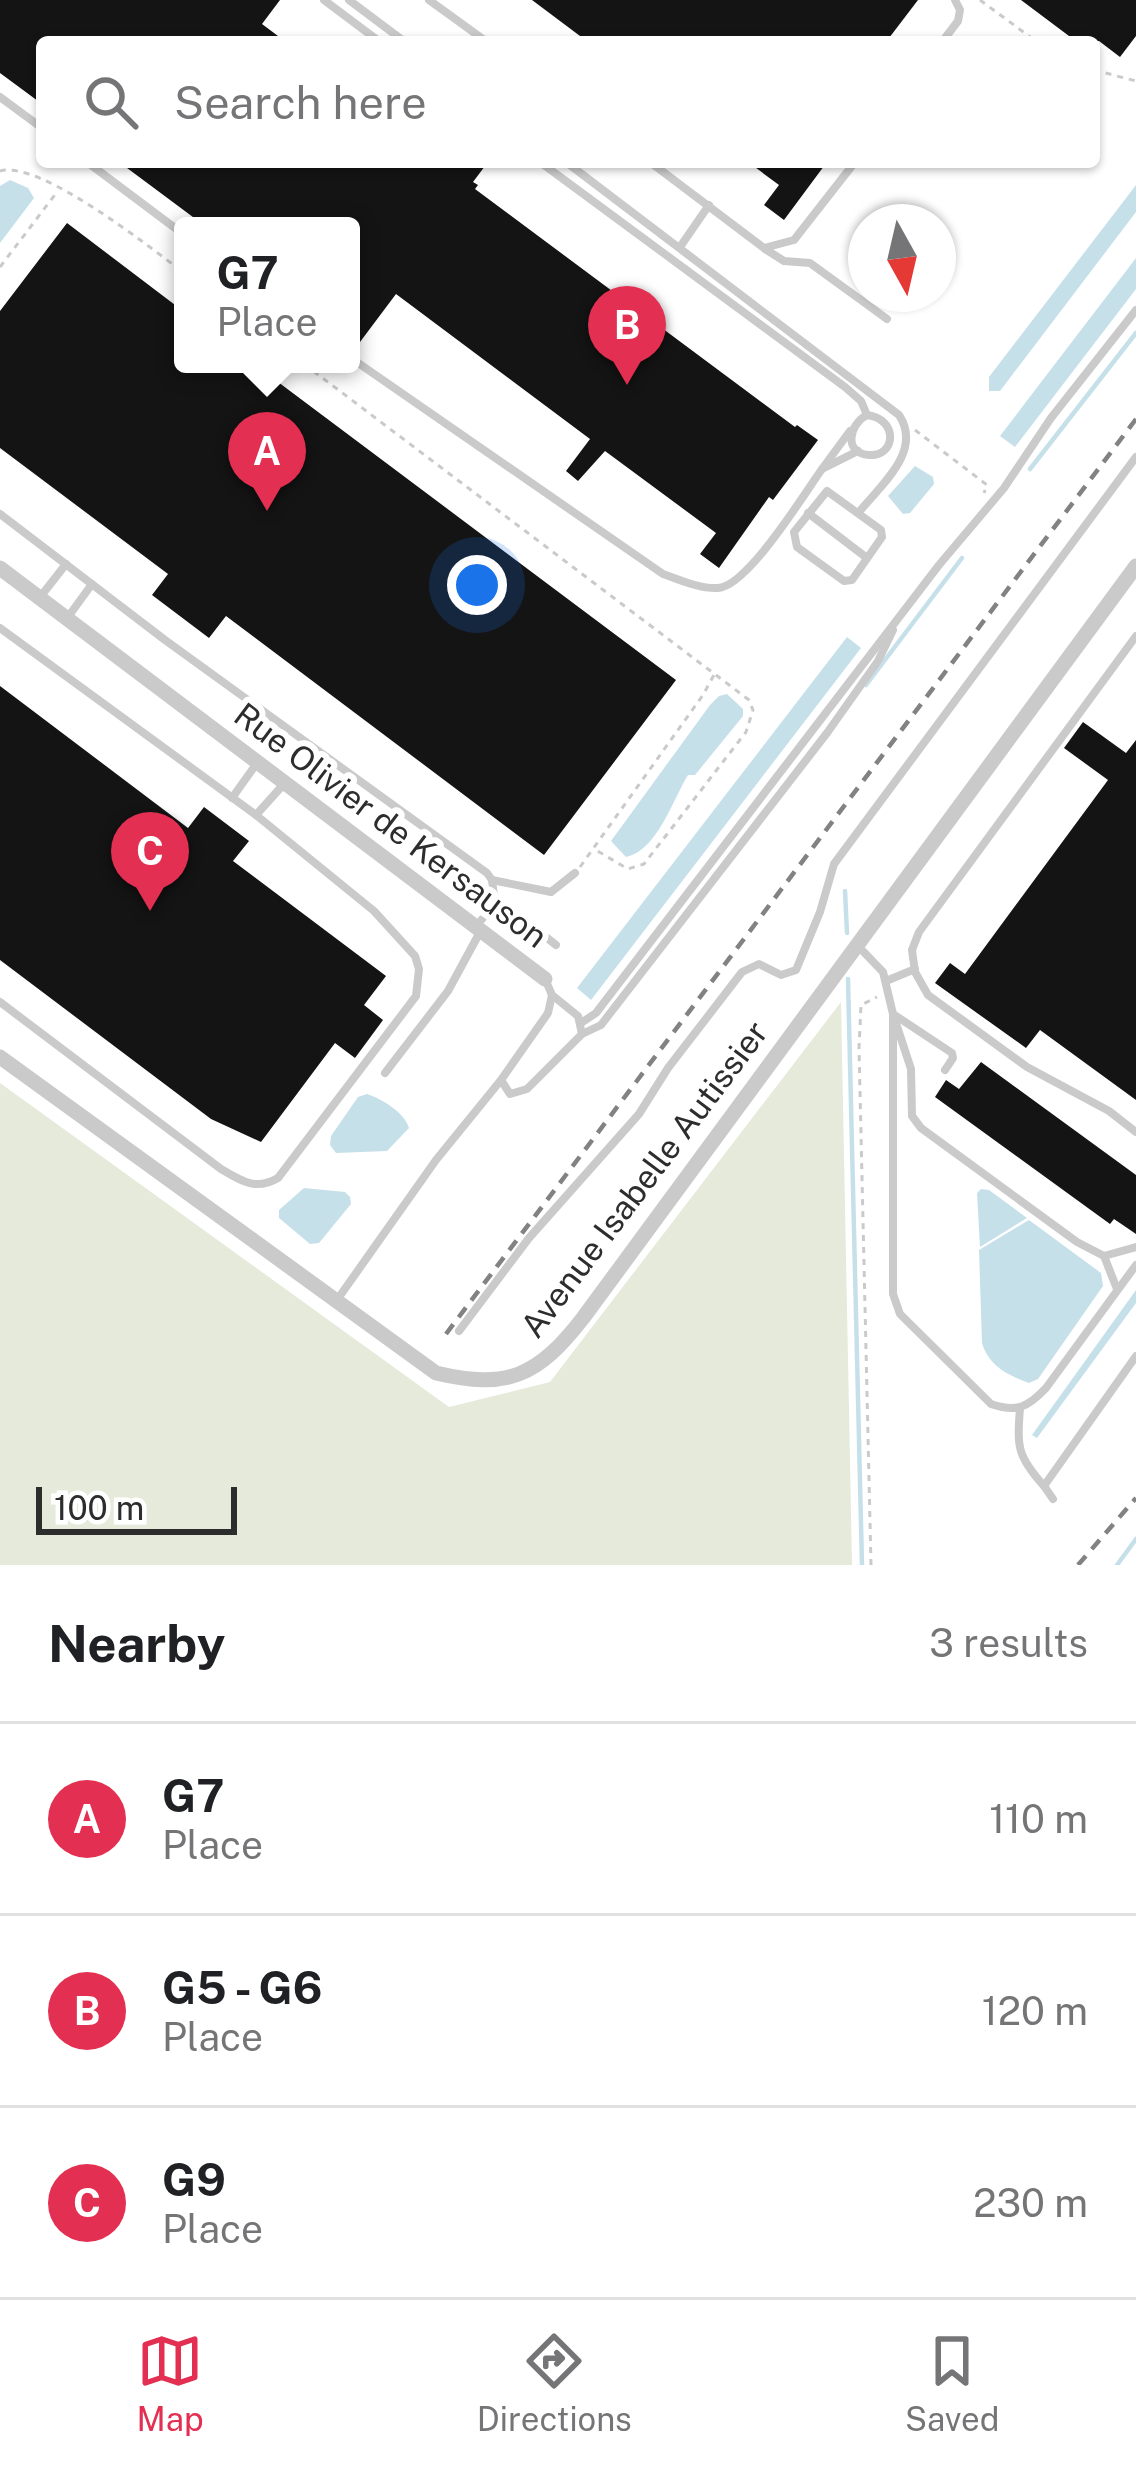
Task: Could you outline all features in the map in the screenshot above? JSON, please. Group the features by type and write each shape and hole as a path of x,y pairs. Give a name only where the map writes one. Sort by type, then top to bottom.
{"street":[{"name":"Avenue Isabelle Autissier","path":"0,1058 436,1373 472,1381 523,1375 558,1351 1136,566"},
{"name":"Rue Olivier de Kersauson","path":"0,568 479,928 549,987"}],"lane":[{"path":"324,0 372,36"},
{"path":"350,0 397,36"},
{"path":"429,0 479,36"},
{"path":"947,36 958,21 955,0"},
{"path":"0,97 36,124"},
{"path":"95,168 174,227"},
{"path":"548,168 845,387 861,401 867,415 887,423 888,446 880,453 858,451 851,442 851,430"},
{"path":"574,168 904,422 907,448 859,512"},
{"path":"658,168 764,248 784,261 810,263 886,319"},
{"path":"764,248 794,240 850,168"},
{"path":"680,248 709,205"},
{"path":"502,1080 510,1094 527,1089 581,1029 601,1025 827,733 878,661 894,624 1136,310"},
{"path":"360,364 663,574 720,589 733,583 757,558 856,420 867,415"},
{"path":"822,469 858,451"},
{"path":"459,1331 529,1238 639,1114 742,972 759,964 781,975 796,970 834,864 1136,457"},
{"path":"827,491 859,512 881,530 882,537 852,580 844,581 797,547 794,532 827,491"},
{"path":"808,513 867,558"},
{"path":"0,514 492,880 495,904 448,991 385,1073"},
{"path":"40,598 66,564"},
{"path":"67,618 92,584"},
{"path":"0,628 256,815 374,911 415,956 419,969 416,996 272,1182 253,1185 221,1169 0,1002"},
{"path":"1136,636 919,932 912,950 915,969 928,994 1027,1067 1136,1132"},
{"path":"232,798 258,762"},
{"path":"256,815 286,782"},
{"path":"492,880 551,892 575,873"},
{"path":"495,904 509,908 556,945"},
{"path":"857,945 883,972 910,1069 912,1116 1078,1242 1104,1256 1117,1290"},
{"path":"887,986 915,969"},
{"path":"549,987 581,1029"},
{"name":"Rue Olivier de Kersauson","path":"336,1302 548,1013 549,987"},
{"path":"893,1014 952,1053 945,1070"},
{"path":"893,1014 893,1294 900,1314 991,1404 1010,1411 1030,1406 1046,1388 1136,1265"},
{"path":"1104,1256 1136,1247"},
{"path":"1044,1486 1136,1356"},
{"path":"1020,1408 1020,1455 1052,1499"}],"path":[{"path":"980,0 1029,36"},
{"path":"1100,72 1136,81"},
{"path":"0,171 30,172 111,218 174,265"},
{"path":"0,267 57,191"},
{"path":"316,373 749,700 753,710 746,732 644,865 628,869 594,849"},
{"path":"904,422 986,484 983,496 989,506"},
{"path":"575,873 715,673"},
{"path":"871,1565 860,1027 861,1005 887,986"}],"green space":[{"path":"841,1002 852,1565 0,1565 0,1083 449,1407 550,1382"}],"water":[{"path":"10,180 28,188 34,198 0,243 0,186"},
{"path":"1136,185 1136,212 1000,391 989,391 989,377"},
{"path":"1136,258 1136,289 1015,447 1000,436"},
{"path":"915,466 933,477 934,484 910,513 903,514 888,496"},
{"path":"847,637 861,648 591,1000 577,988"},
{"path":"727,694 743,709 743,716 695,775 688,775 647,845 626,857 611,841 710,705"},
{"path":"367,1094 392,1107 409,1128 387,1151 336,1153 331,1136 358,1097"},
{"path":"304,1188 345,1192 350,1197 351,1204 319,1243 310,1244 279,1218 279,1210"},
{"path":"981,1189 1027,1218 980,1247 977,1193"},
{"path":"1029,1220 1101,1273 1103,1286 1038,1379 1029,1383 1000,1369 982,1343 979,1250"},
{"path":"1136,1290 1136,1303 1037,1438 1032,1435"}],"building":[{"path":"0,0 280,0 262,24 278,36 36,36 36,100 0,73"},
{"path":"532,0 918,0 891,36 580,36"},
{"path":"1021,0 1136,0 1136,36 1120,57 1100,42 1100,36 1069,36"},
{"path":"127,168 484,168 473,182 478,185 475,189 818,440 773,500 769,497 719,568 700,554 716,533 605,451 578,481 566,471 590,439 396,294 360,342 360,217 193,217"},
{"path":"756,168 823,168 784,220 764,205 779,185"},
{"path":"67,223 174,304 174,373 266,373 676,680 544,855 226,616 209,638 152,595 168,574 0,448 0,311"},
{"path":"0,686 188,828 204,807 249,841 233,861 386,976 364,1005 383,1020 355,1058 335,1043 261,1142 211,1119 0,960"},
{"path":"1083,722 1126,753 1136,740 1136,1100 1040,1030 1026,1048 935,983 950,963 965,974 1108,780 1064,748"},
{"path":"981,1062 1136,1175 1136,1234 1114,1219 1110,1224 935,1097 946,1080 959,1089"}],"waterway":[{"path":"1030,469 1136,333"},
{"path":"866,685 962,558"},
{"path":"845,891 847,933"},
{"path":"848,979 862,1565"},
{"path":"1117,1565 1136,1539"}],"railway":[{"path":"446,1334 1136,419"},
{"path":"1078,1565 1136,1498"}],"place":[{"name":"G5 - G6","path":"627,385"},
{"name":"G7","path":"267,511"},
{"name":"G9","path":"150,911"}]}
